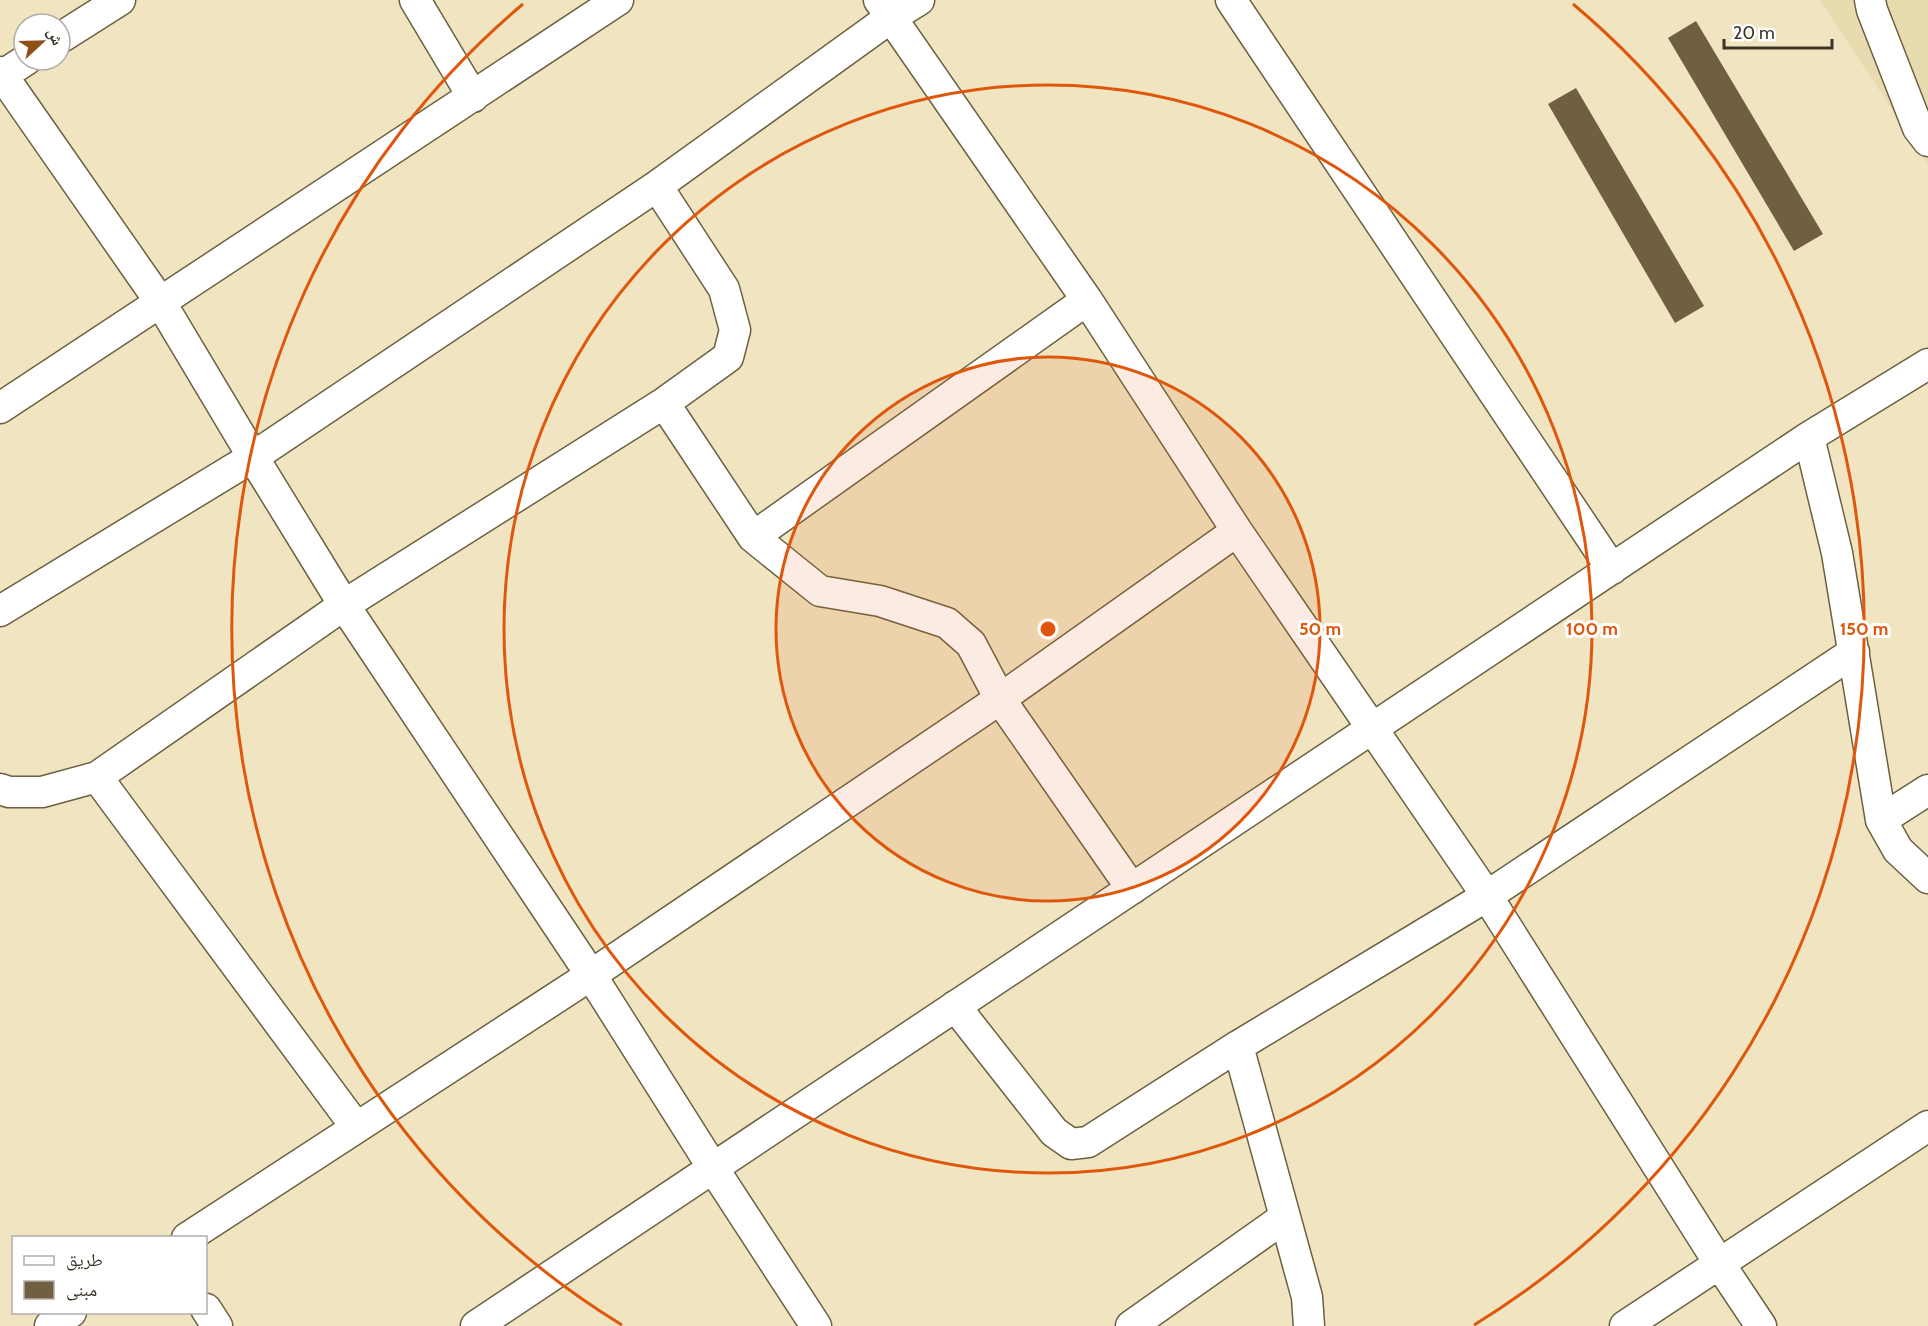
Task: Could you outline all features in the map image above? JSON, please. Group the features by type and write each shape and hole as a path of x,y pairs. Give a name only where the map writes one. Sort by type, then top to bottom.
{"street":[{"path":"72,30 120,0"},
{"path":"415,0 473,97"},
{"path":"0,408 618,0"},
{"path":"0,611 253,457 657,186 884,9 919,0"},
{"path":"1231,0 1612,569"},
{"path":"1880,3 1918,128 1928,141"},
{"path":"884,9 1087,300 1237,531 1487,896 1761,1326"},
{"path":"7,71 161,303 344,605 591,975 816,1326"},
{"path":"0,789 9,792 42,792 97,777 344,605 664,403 728,357 735,330 724,289 657,186"},
{"path":"753,537 1087,300"},
{"path":"476,1326 1809,437 1928,364"},
{"path":"664,403 753,537 820,591 880,601 947,623 971,644 1000,699 1132,889"},
{"path":"1809,437 1837,553 1881,820 1898,850 1928,878"},
{"path":"191,1236 591,975 1000,699 1237,531"},
{"path":"956,1006 1054,1132 1071,1144 1088,1142 1238,1046 1487,896 1854,652"},
{"path":"97,777 356,1127"},
{"path":"1881,820 1928,790"},
{"path":"1238,1046 1307,1297 1309,1326"},
{"path":"1625,1326 1928,1126"},
{"path":"1131,1326 1284,1218"},
{"path":"207,1311 217,1326"},
{"path":"50,1326 68,1314"}],"shaded area":[{"path":"1820,0 1928,0 1928,164"}],"building":[{"path":"1696,21 1823,234 1794,251 1668,38"},
{"path":"1576,88 1704,306 1675,323 1548,104"}]}
